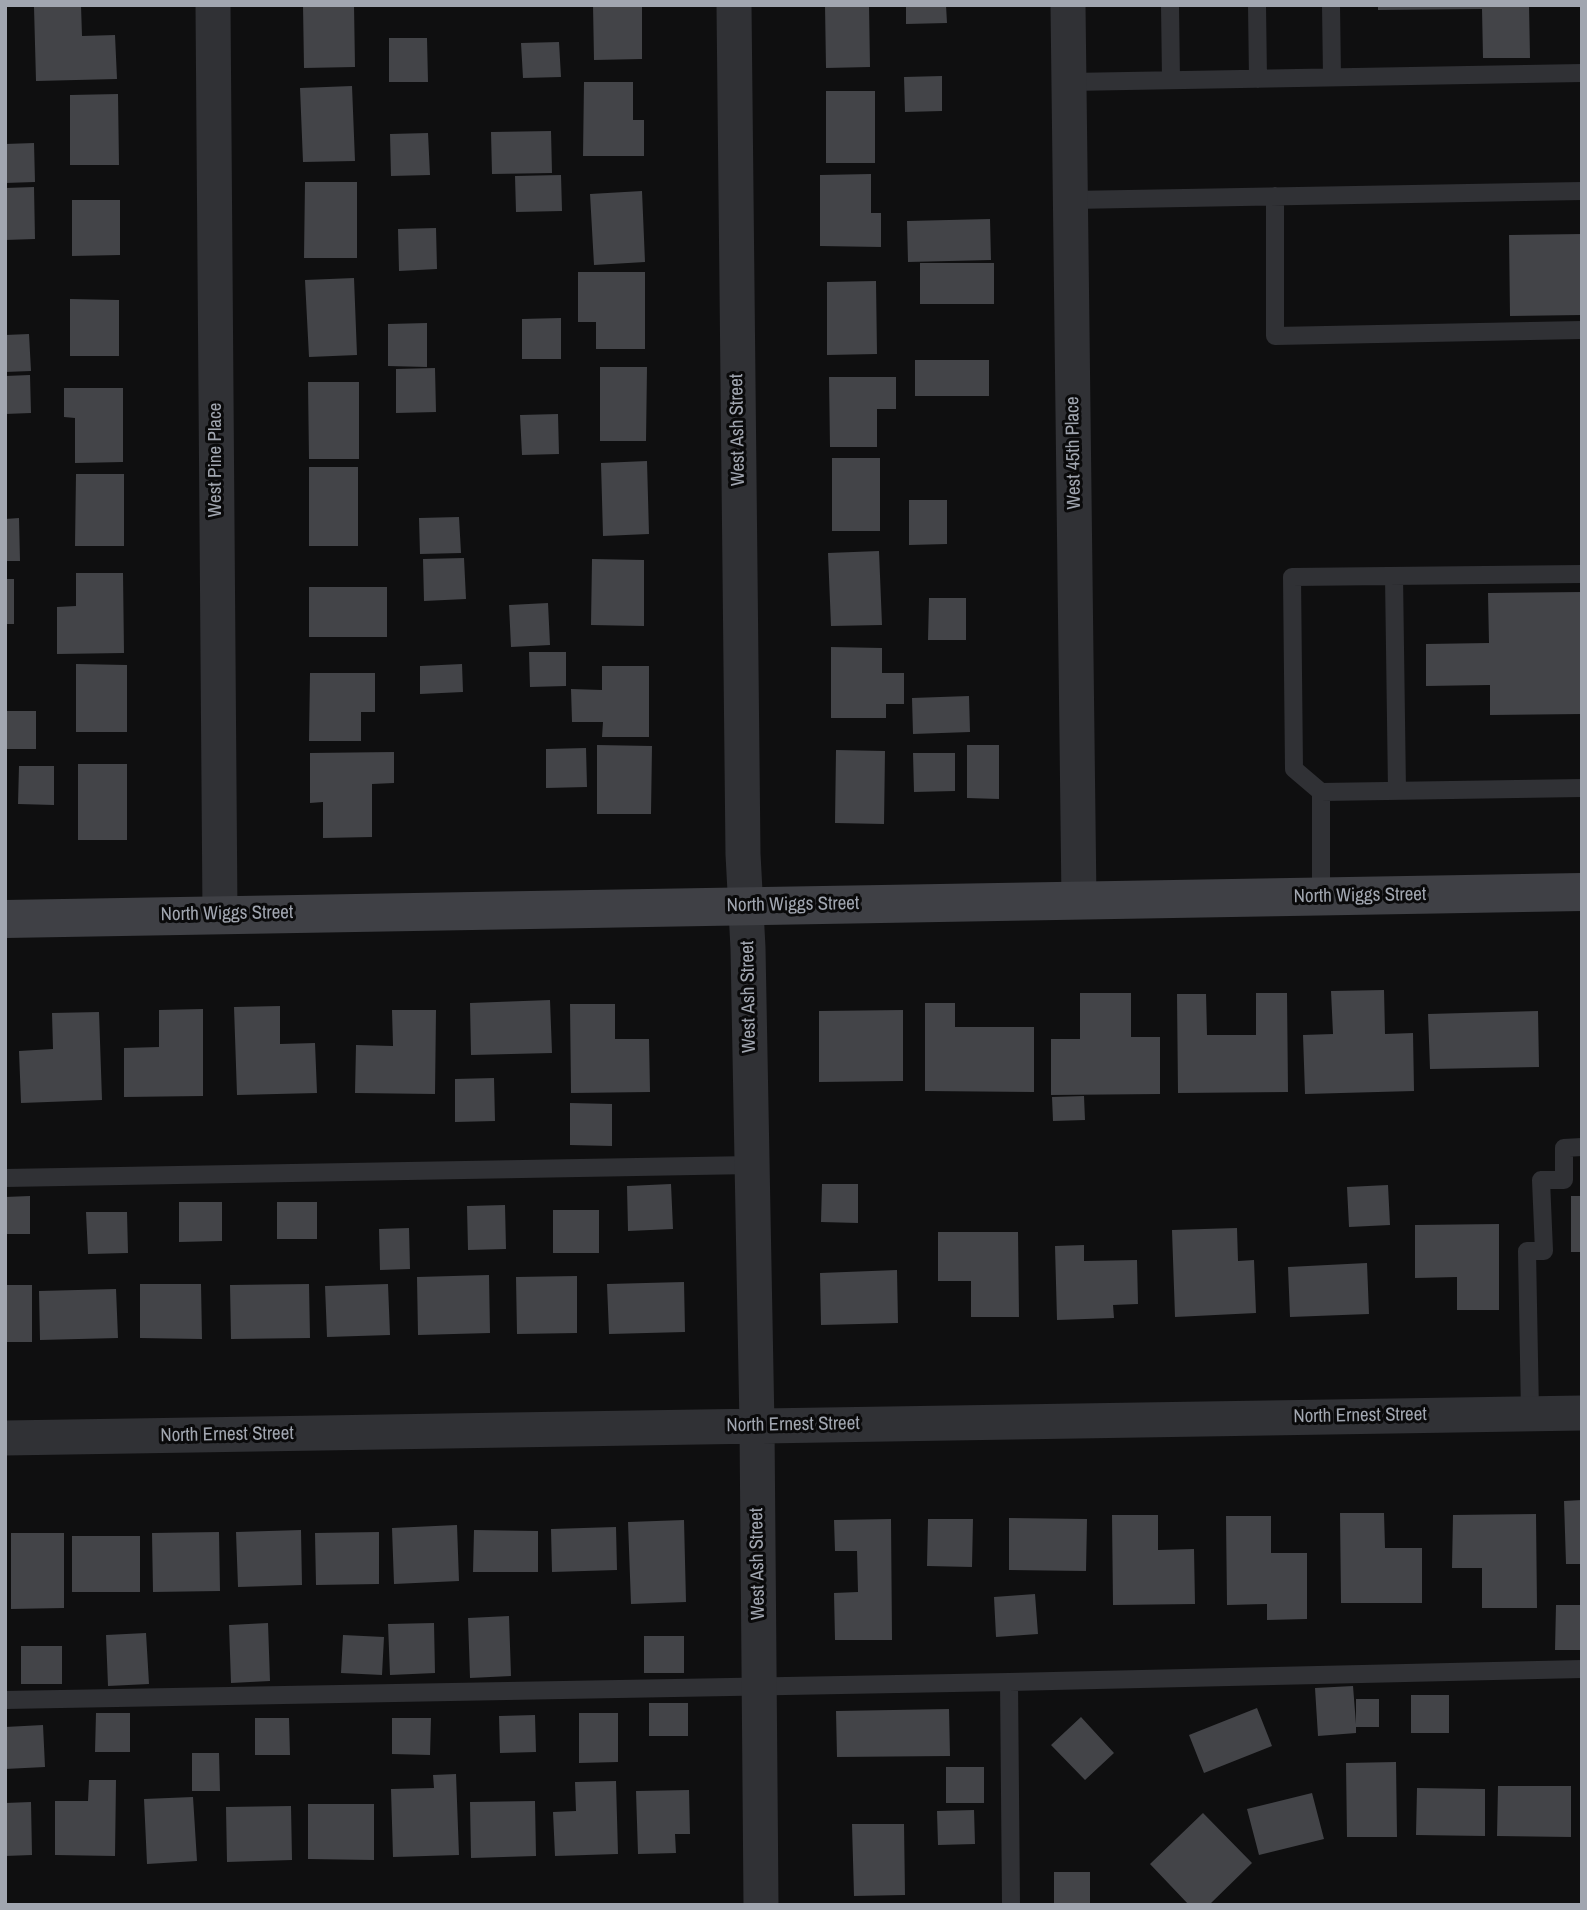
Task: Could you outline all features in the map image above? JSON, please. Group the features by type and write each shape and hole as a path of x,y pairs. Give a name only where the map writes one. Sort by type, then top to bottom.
{"street":[{"name":"West Pine Place","path":"213,5 220,914"},
{"name":"West Ash Street","path":"734,5 743,854 757,1426 761,1905"},
{"name":"West 45th Place","path":"1068,5 1079,901"},
{"name":"North Wiggs Street","path":"5,919 1582,892"},
{"name":"North Ernest Street","path":"5,1438 1582,1413"}],"lane":[{"path":"1170,5 1171,80"},
{"path":"1257,5 1258,79"},
{"path":"1331,5 1332,77"},
{"path":"1070,82 1582,73"},
{"path":"1071,200 1582,191"},
{"path":"1275,196 1276,336 1582,330"},
{"path":"1582,574 1292,577 1294,769 1321,792 1582,788"},
{"path":"1394,576 1397,791"},
{"path":"1321,792 1321,897"},
{"path":"1530,1413 1527,1251 1544,1251 1541,1180 1564,1180 1564,1147 1582,1147"},
{"path":"5,1178 752,1165"},
{"path":"5,1700 1009,1682 1582,1668"},
{"path":"1009,1682 1012,1905"}],"building":[{"path":"81,5 82,36 115,35 117,79 36,81 34,7"},
{"path":"303,5 354,5 355,67 304,68"},
{"path":"593,5 642,5 642,59 594,60"},
{"path":"825,5 869,5 870,67 826,68"},
{"path":"906,5 946,5 947,23 906,24"},
{"path":"1378,5 1529,5 1530,58 1483,58 1482,9 1378,10"},
{"path":"389,38 427,38 428,82 389,82"},
{"path":"559,42 561,77 523,78 521,43"},
{"path":"942,76 942,111 905,112 904,77"},
{"path":"584,82 633,82 633,120 644,120 644,156 583,156"},
{"path":"352,86 355,161 303,162 300,88"},
{"path":"826,91 875,91 875,163 826,163"},
{"path":"118,94 119,165 70,165 70,95"},
{"path":"551,131 552,173 492,174 491,132"},
{"path":"428,133 430,175 391,176 390,134"},
{"path":"34,143 35,182 5,183 5,144"},
{"path":"871,174 871,213 881,213 881,247 820,246 820,175"},
{"path":"561,175 562,211 516,212 515,176"},
{"path":"305,182 357,182 357,258 304,258"},
{"path":"34,187 35,239 5,240 5,188"},
{"path":"642,191 645,262 594,265 590,194"},
{"path":"72,200 120,200 120,255 72,256"},
{"path":"990,219 991,260 908,262 907,221"},
{"path":"436,228 437,269 399,271 398,229"},
{"path":"1582,234 1582,315 1510,316 1509,235"},
{"path":"920,263 994,263 994,304 920,304"},
{"path":"578,272 645,272 645,349 596,349 596,322 578,322"},
{"path":"354,278 357,355 309,357 305,280"},
{"path":"876,281 877,354 827,355 827,282"},
{"path":"70,299 119,300 119,356 70,356"},
{"path":"561,318 561,359 522,359 522,319"},
{"path":"427,323 427,367 388,366 388,324"},
{"path":"29,334 31,371 5,372 5,335"},
{"path":"915,360 989,360 989,396 915,396"},
{"path":"600,367 647,367 646,441 600,441"},
{"path":"435,368 436,412 396,413 396,369"},
{"path":"30,375 31,413 5,414 5,376"},
{"path":"829,377 896,377 896,409 877,409 877,447 830,447"},
{"path":"308,382 359,382 359,459 309,459"},
{"path":"64,388 123,388 123,462 75,463 75,418 64,417"},
{"path":"558,414 559,454 522,455 520,415"},
{"path":"832,458 880,458 880,531 832,531"},
{"path":"647,461 649,534 603,536 601,463"},
{"path":"309,467 358,467 358,546 309,546"},
{"path":"76,474 124,474 124,546 75,546"},
{"path":"909,500 947,500 947,544 909,545"},
{"path":"459,517 461,553 420,554 419,518"},
{"path":"19,518 20,561 5,561 5,519"},
{"path":"879,551 882,625 831,626 828,553"},
{"path":"464,558 466,599 424,601 423,559"},
{"path":"592,559 644,560 644,626 591,625"},
{"path":"76,573 123,573 124,653 57,654 57,607 76,606"},
{"path":"5,579 14,579 14,624 5,624"},
{"path":"309,587 387,587 387,637 309,637"},
{"path":"1582,592 1582,714 1490,715 1490,685 1426,686 1426,644 1489,643 1488,593"},
{"path":"929,598 966,598 966,640 928,640"},
{"path":"548,603 550,645 511,647 509,605"},
{"path":"831,647 882,648 882,673 904,673 904,704 886,704 886,718 831,718"},
{"path":"529,652 566,652 566,686 530,687"},
{"path":"76,664 127,665 127,732 76,732"},
{"path":"462,664 463,692 420,694 420,666"},
{"path":"602,666 649,666 649,737 602,737 603,722 572,722 571,689 602,690"},
{"path":"310,673 375,673 375,712 361,712 361,741 309,741"},
{"path":"969,696 970,732 913,734 912,698"},
{"path":"5,711 36,711 36,749 5,749"},
{"path":"597,745 652,746 651,814 597,814"},
{"path":"967,745 999,745 999,799 967,798"},
{"path":"586,748 587,787 546,788 546,749"},
{"path":"836,750 885,751 884,824 835,823"},
{"path":"394,752 394,783 372,784 372,837 323,838 323,802 310,803 310,753"},
{"path":"913,753 955,753 955,791 914,792"},
{"path":"78,764 127,764 127,840 78,840"},
{"path":"19,766 54,766 54,805 18,804"},
{"path":"1384,990 1385,1034 1413,1033 1414,1091 1305,1094 1303,1035 1333,1034 1331,991"},
{"path":"1080,993 1131,993 1131,1037 1160,1037 1160,1094 1051,1095 1051,1039 1080,1039"},
{"path":"1256,993 1287,993 1288,1092 1178,1093 1177,994 1206,994 1207,1035 1256,1035"},
{"path":"550,1000 552,1053 471,1055 470,1003"},
{"path":"925,1003 955,1003 955,1027 1034,1027 1034,1092 925,1091"},
{"path":"570,1004 615,1004 615,1039 649,1039 650,1092 571,1093"},
{"path":"280,1006 280,1044 315,1043 317,1093 237,1095 234,1007"},
{"path":"203,1009 203,1096 124,1097 124,1048 159,1047 159,1010"},
{"path":"392,1010 436,1010 435,1094 355,1093 356,1045 393,1046"},
{"path":"903,1010 903,1081 819,1082 819,1011"},
{"path":"1538,1011 1539,1067 1430,1069 1428,1014"},
{"path":"99,1012 102,1100 21,1103 19,1051 53,1049 52,1013"},
{"path":"494,1078 495,1121 455,1122 455,1079"},
{"path":"1084,1096 1085,1120 1053,1121 1052,1097"},
{"path":"570,1103 612,1104 612,1146 570,1145"},
{"path":"671,1184 673,1229 628,1231 627,1186"},
{"path":"822,1184 858,1184 858,1223 821,1222"},
{"path":"1388,1185 1390,1225 1349,1227 1347,1187"},
{"path":"30,1196 30,1234 5,1234 5,1197"},
{"path":"1571,1196 1582,1196 1582,1252 1571,1252"},
{"path":"179,1202 222,1202 222,1241 179,1242"},
{"path":"277,1202 317,1202 317,1239 277,1239"},
{"path":"505,1205 506,1249 468,1250 467,1206"},
{"path":"553,1210 599,1210 599,1253 553,1253"},
{"path":"86,1212 127,1212 128,1253 88,1254"},
{"path":"1499,1224 1499,1310 1457,1310 1457,1277 1415,1278 1415,1225"},
{"path":"409,1228 410,1269 380,1270 379,1229"},
{"path":"1237,1228 1238,1261 1254,1260 1256,1313 1175,1317 1172,1230"},
{"path":"938,1232 1018,1232 1019,1317 971,1317 971,1281 938,1281"},
{"path":"1084,1245 1084,1261 1137,1260 1138,1304 1113,1305 1114,1318 1057,1320 1055,1246"},
{"path":"1367,1263 1369,1314 1290,1317 1288,1267"},
{"path":"897,1270 898,1323 821,1325 820,1273"},
{"path":"489,1275 490,1333 418,1335 417,1277"},
{"path":"577,1276 577,1333 517,1334 516,1277"},
{"path":"684,1282 685,1332 609,1334 607,1284"},
{"path":"140,1284 201,1284 202,1339 140,1338"},
{"path":"309,1284 310,1338 231,1339 230,1285"},
{"path":"388,1284 390,1335 327,1337 325,1286"},
{"path":"5,1285 32,1285 32,1342 5,1342"},
{"path":"116,1289 118,1338 40,1340 39,1291"},
{"path":"1582,1500 1582,1564 1566,1564 1564,1501"},
{"path":"1340,1513 1384,1513 1385,1548 1422,1548 1422,1603 1341,1603"},
{"path":"1536,1514 1537,1608 1482,1608 1482,1568 1452,1568 1453,1515"},
{"path":"1112,1515 1158,1515 1158,1550 1194,1549 1195,1604 1113,1605"},
{"path":"1226,1516 1271,1516 1271,1553 1307,1553 1307,1619 1267,1620 1267,1604 1227,1605"},
{"path":"1009,1518 1087,1519 1086,1571 1009,1570"},
{"path":"891,1519 892,1640 835,1640 834,1593 858,1592 857,1551 835,1551 834,1520"},
{"path":"928,1519 973,1519 972,1567 927,1566"},
{"path":"684,1520 686,1602 631,1604 628,1522"},
{"path":"457,1525 459,1581 394,1584 392,1528"},
{"path":"616,1527 617,1570 552,1572 551,1529"},
{"path":"301,1530 302,1585 238,1587 236,1532"},
{"path":"474,1530 538,1531 538,1572 473,1572"},
{"path":"219,1532 220,1591 153,1592 152,1533"},
{"path":"379,1532 379,1584 316,1585 315,1533"},
{"path":"11,1533 64,1533 64,1608 11,1609"},
{"path":"72,1536 140,1536 140,1592 72,1592"},
{"path":"1035,1594 1038,1634 996,1637 994,1597"},
{"path":"1556,1605 1582,1605 1582,1650 1555,1650"},
{"path":"509,1616 511,1676 470,1678 468,1618"},
{"path":"268,1623 270,1681 231,1683 229,1625"},
{"path":"434,1623 435,1673 390,1675 388,1624"},
{"path":"146,1633 149,1684 108,1686 106,1635"},
{"path":"343,1635 384,1637 382,1675 341,1673"},
{"path":"644,1636 684,1636 684,1673 644,1673"},
{"path":"21,1646 62,1646 62,1684 21,1684"},
{"path":"1353,1686 1356,1724 1356,1699 1379,1699 1379,1727 1356,1727 1356,1733 1318,1736 1315,1688"},
{"path":"1411,1695 1449,1695 1449,1733 1411,1733"},
{"path":"649,1703 688,1703 688,1736 649,1736"},
{"path":"1257,1708 1272,1746 1204,1773 1189,1735"},
{"path":"949,1709 950,1756 837,1757 836,1711"},
{"path":"96,1713 130,1713 130,1752 95,1752"},
{"path":"579,1713 618,1713 618,1762 579,1763"},
{"path":"535,1715 536,1752 500,1753 499,1716"},
{"path":"1081,1717 1114,1753 1085,1780 1051,1745"},
{"path":"255,1718 289,1718 290,1755 255,1755"},
{"path":"392,1718 431,1718 430,1755 392,1754"},
{"path":"43,1725 45,1767 5,1769 5,1727"},
{"path":"192,1753 219,1753 220,1791 192,1791"},
{"path":"1396,1762 1397,1837 1347,1837 1346,1763"},
{"path":"946,1767 984,1767 984,1803 946,1803"},
{"path":"456,1774 459,1855 393,1857 391,1789 434,1788 433,1775"},
{"path":"89,1780 116,1780 115,1856 55,1855 55,1801 88,1801"},
{"path":"616,1781 618,1854 555,1856 553,1812 576,1811 575,1782"},
{"path":"1498,1786 1571,1786 1571,1837 1497,1836"},
{"path":"1417,1788 1485,1789 1485,1836 1416,1835"},
{"path":"689,1790 690,1834 675,1834 676,1853 638,1854 636,1791"},
{"path":"1312,1793 1324,1839 1259,1855 1247,1809"},
{"path":"193,1797 197,1861 147,1864 144,1799"},
{"path":"535,1801 536,1856 471,1858 470,1802"},
{"path":"31,1802 32,1855 5,1856 5,1803"},
{"path":"308,1804 374,1804 374,1860 308,1859"},
{"path":"291,1806 292,1860 227,1862 226,1807"},
{"path":"974,1810 975,1844 938,1845 937,1811"},
{"path":"1203,1813 1252,1863 1209,1905 1189,1905 1150,1864"},
{"path":"852,1824 904,1824 905,1895 854,1896"},
{"path":"1054,1872 1090,1872 1090,1905 1054,1905"}]}
